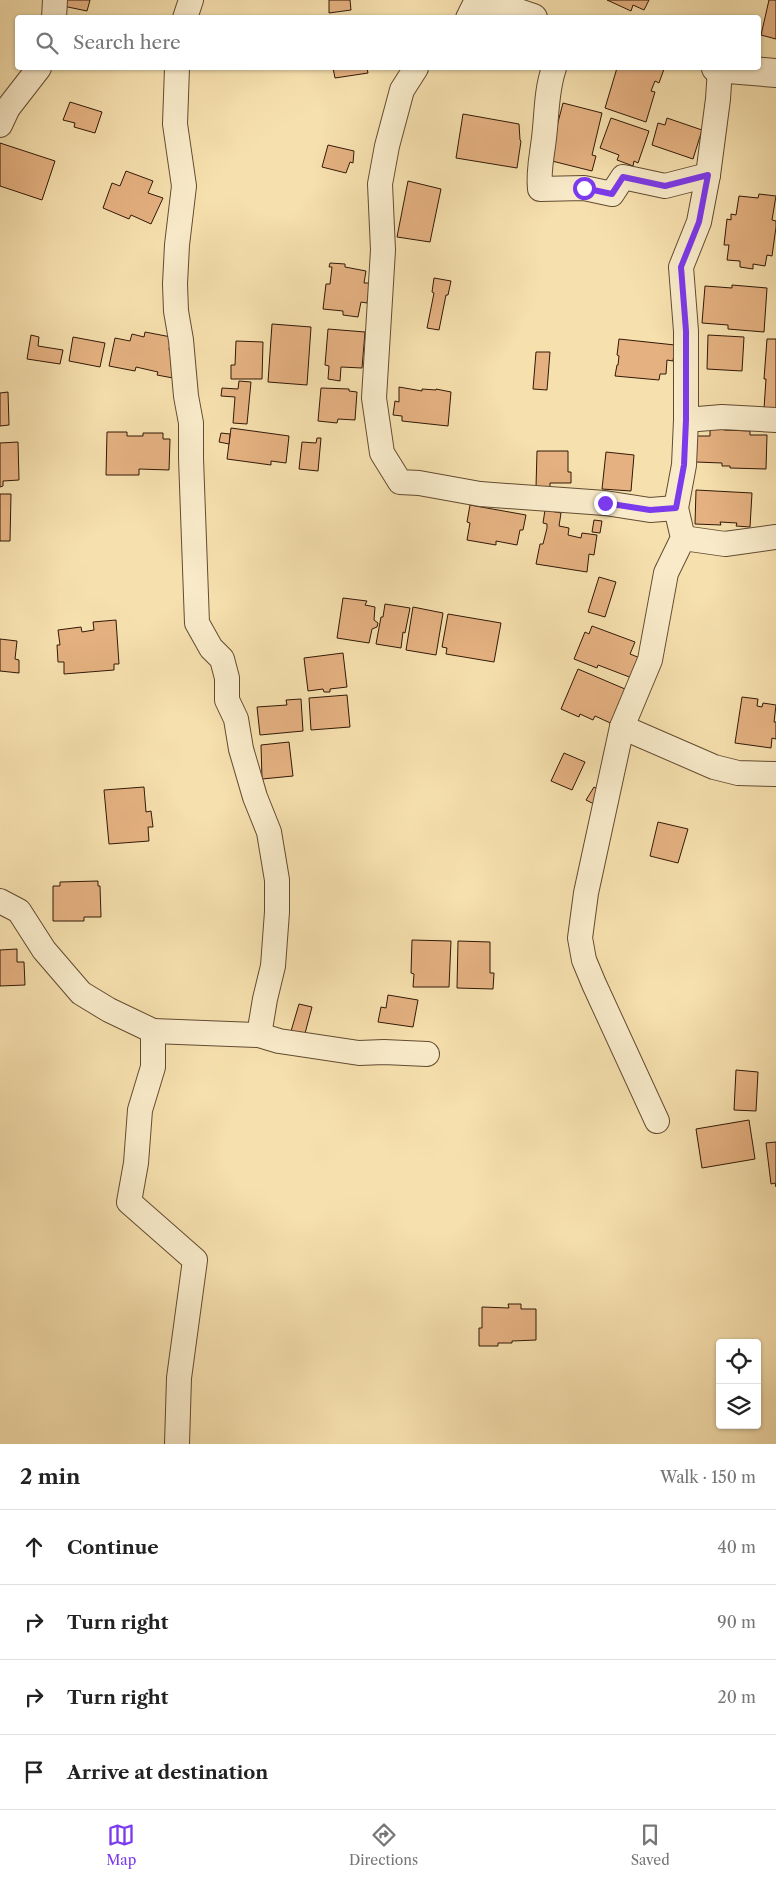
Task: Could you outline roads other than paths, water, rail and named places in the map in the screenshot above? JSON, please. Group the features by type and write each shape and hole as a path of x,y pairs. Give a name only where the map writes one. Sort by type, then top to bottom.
{"street":[{"path":"54,15 55,0"},
{"path":"186,15 191,0"},
{"path":"470,15 478,0 524,15"},
{"path":"0,125 8,108 38,70"},
{"path":"177,70 175,124 184,186 177,245 175,284 176,311 182,340 186,396 191,422 197,623 211,648 222,659 227,678 227,700 236,719 241,749 254,797 269,832 277,880 273,966 259,1035"},
{"path":"415,70 402,90 387,146 380,184 383,250 374,398 382,453 400,482 419,483 480,494 605,503 650,510 676,508"},
{"path":"553,70 546,104 544,137 538,175 540,189 584,188 612,194 623,177 665,186 708,175"},
{"path":"657,1122 594,984 584,960 580,938 586,893 622,727 650,660 666,573 683,538 676,508 684,465 686,420 686,331 681,267 699,222 708,175 718,99 718,70"},
{"path":"741,70 776,73"},
{"path":"686,420 722,417 776,420"},
{"path":"683,538 725,544 776,536"},
{"path":"622,727 714,767 738,773 776,774"},
{"path":"0,901 19,911 44,950 81,993 152,1031 259,1035 279,1041 359,1053 427,1054"},
{"path":"152,1031 153,1067 140,1110 136,1163 129,1202 195,1260 179,1378 177,1444"}]}
